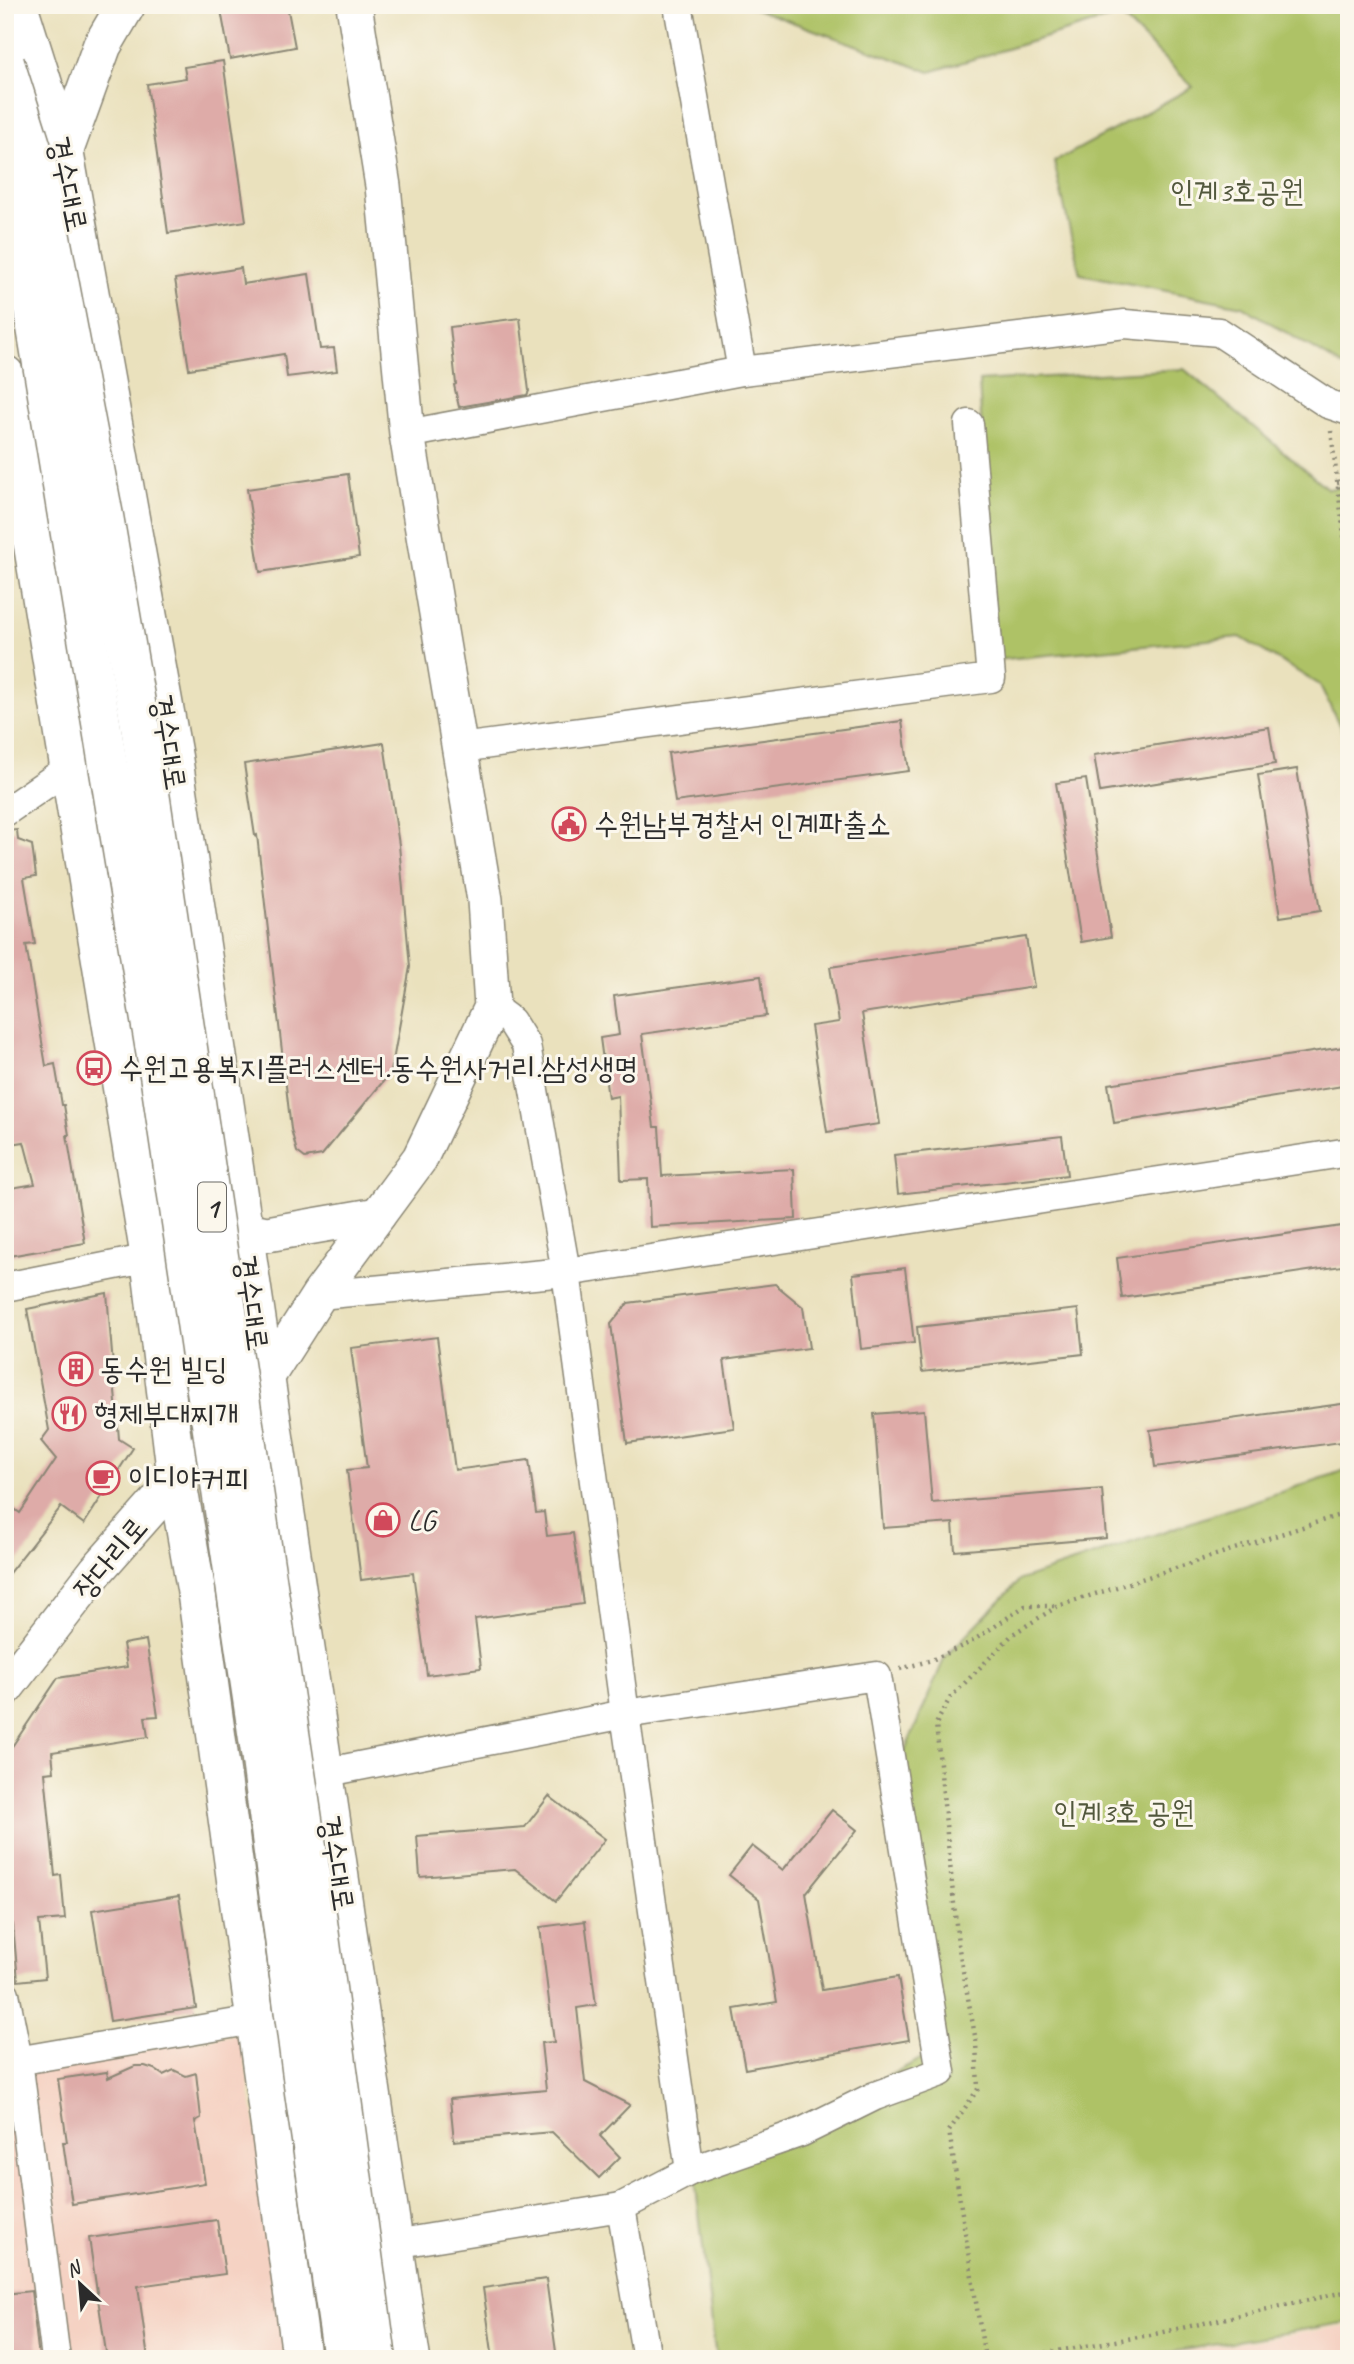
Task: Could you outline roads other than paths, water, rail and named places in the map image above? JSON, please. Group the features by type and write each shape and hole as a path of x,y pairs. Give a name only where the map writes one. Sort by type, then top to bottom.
{"main road":[{"name":"경수대로","path":"18,5 64,151 173,757 411,2359"},
{"path":"64,151 102,46 126,5"},
{"name":"1","path":"5,63 37,164 104,516 140,726 315,1900 377,2359"},
{"name":"1","path":"5,171 31,297 160,1081 260,1752 304,2092 343,2359"},
{"path":"5,375 150,1258 177,1481 197,1602 302,2359"}],"street":[{"path":"354,5 383,186 407,433 485,900 492,1007 511,1021 527,1045 566,1272 690,2171"},
{"path":"678,5 742,371"},
{"path":"407,433 742,371 1125,324 1219,332 1339,408"},
{"path":"460,748 991,678 969,425"},
{"path":"5,812 69,768"},
{"name":"장다리로","path":"5,1689 132,1528 264,1381 319,1295 421,1158 492,1007"},
{"path":"319,1295 566,1272 1349,1152"},
{"path":"240,1219 253,1231 267,1234 378,1215"},
{"path":"5,1287 150,1258"},
{"path":"323,1773 625,1714 877,1676 942,2072 875,2096 802,2132 690,2171 621,2207 394,2244"},
{"path":"5,1994 12,2062 56,2359"},
{"path":"12,2062 254,2020"},
{"path":"621,2207 647,2359"}],"place":[{"name":"수원남부경찰서 인계파출소","path":"569,824"},
{"name":"수원고용복지플러스센터.동수원사거리.삼성생명","path":"94,1068"},
{"name":"동수원 빌딩","path":"76,1369"},
{"name":"형제부대찌개","path":"69,1414"},
{"name":"이디야커피","path":"103,1478"},
{"name":"LG","path":"383,1520"}],"park label":[{"name":"인계3호공원","path":"1237,191"},
{"name":"인계3호 공원","path":"1124,1812"}]}
